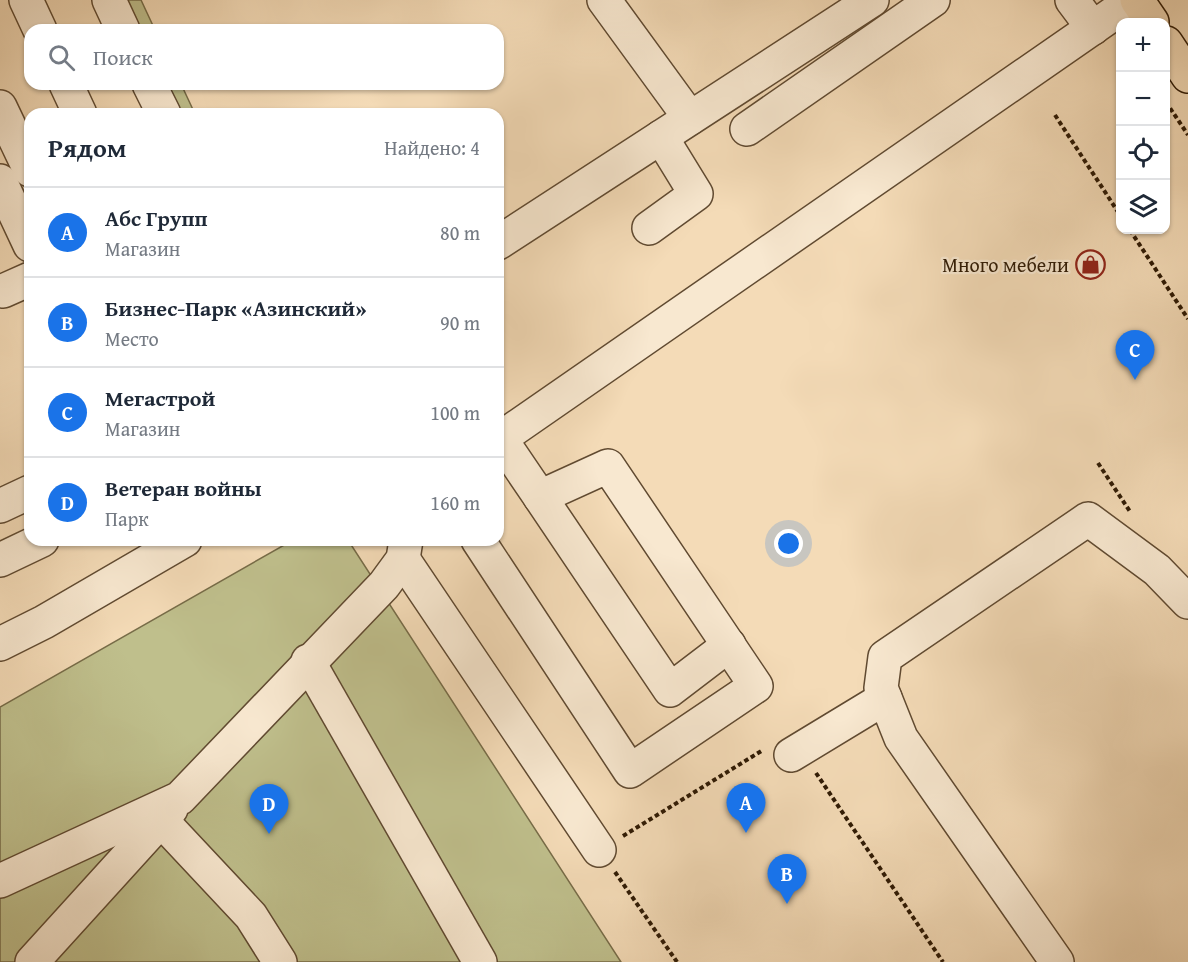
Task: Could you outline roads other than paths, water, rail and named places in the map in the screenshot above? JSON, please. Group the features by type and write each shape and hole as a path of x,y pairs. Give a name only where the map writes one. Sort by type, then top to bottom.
{"main road":[{"path":"1135,0 1149,18"},
{"path":"1170,49 1188,76"}],"street":[{"path":"26,0 37,24"},
{"path":"109,0 120,24"},
{"path":"604,0 690,118"},
{"path":"504,239 872,0"},
{"path":"747,129 933,0"},
{"path":"1072,0 1093,28"},
{"path":"504,436 1135,0"},
{"path":"69,90 77,108"},
{"path":"152,90 161,108"},
{"path":"0,107 24,157"},
{"path":"649,228 696,194 661,137"},
{"path":"0,181 24,232"},
{"path":"504,446 670,690 729,645"},
{"path":"482,546 630,771 756,686 608,466 540,496"},
{"path":"0,506 24,495"},
{"path":"1057,962 901,738 881,688 885,657 1088,519 1158,570 1188,602"},
{"path":"0,560 29,546"},
{"path":"0,644 44,622 175,546"},
{"path":"32,962 308,661 384,585 404,550 599,850"},
{"path":"308,661 480,962"},
{"path":"787,750 885,698"},
{"path":"0,881 170,809"},
{"path":"170,809 251,916 280,962"}],"place":[{"name":"Много мебели","path":"1090,265"},
{"name":"Мегастрой","path":"1135,380"},
{"name":"Абс Групп","path":"746,833"},
{"name":"Ветеран войны","path":"269,834"},
{"name":"Бизнес-Парк «Азинский»","path":"787,904"}]}
